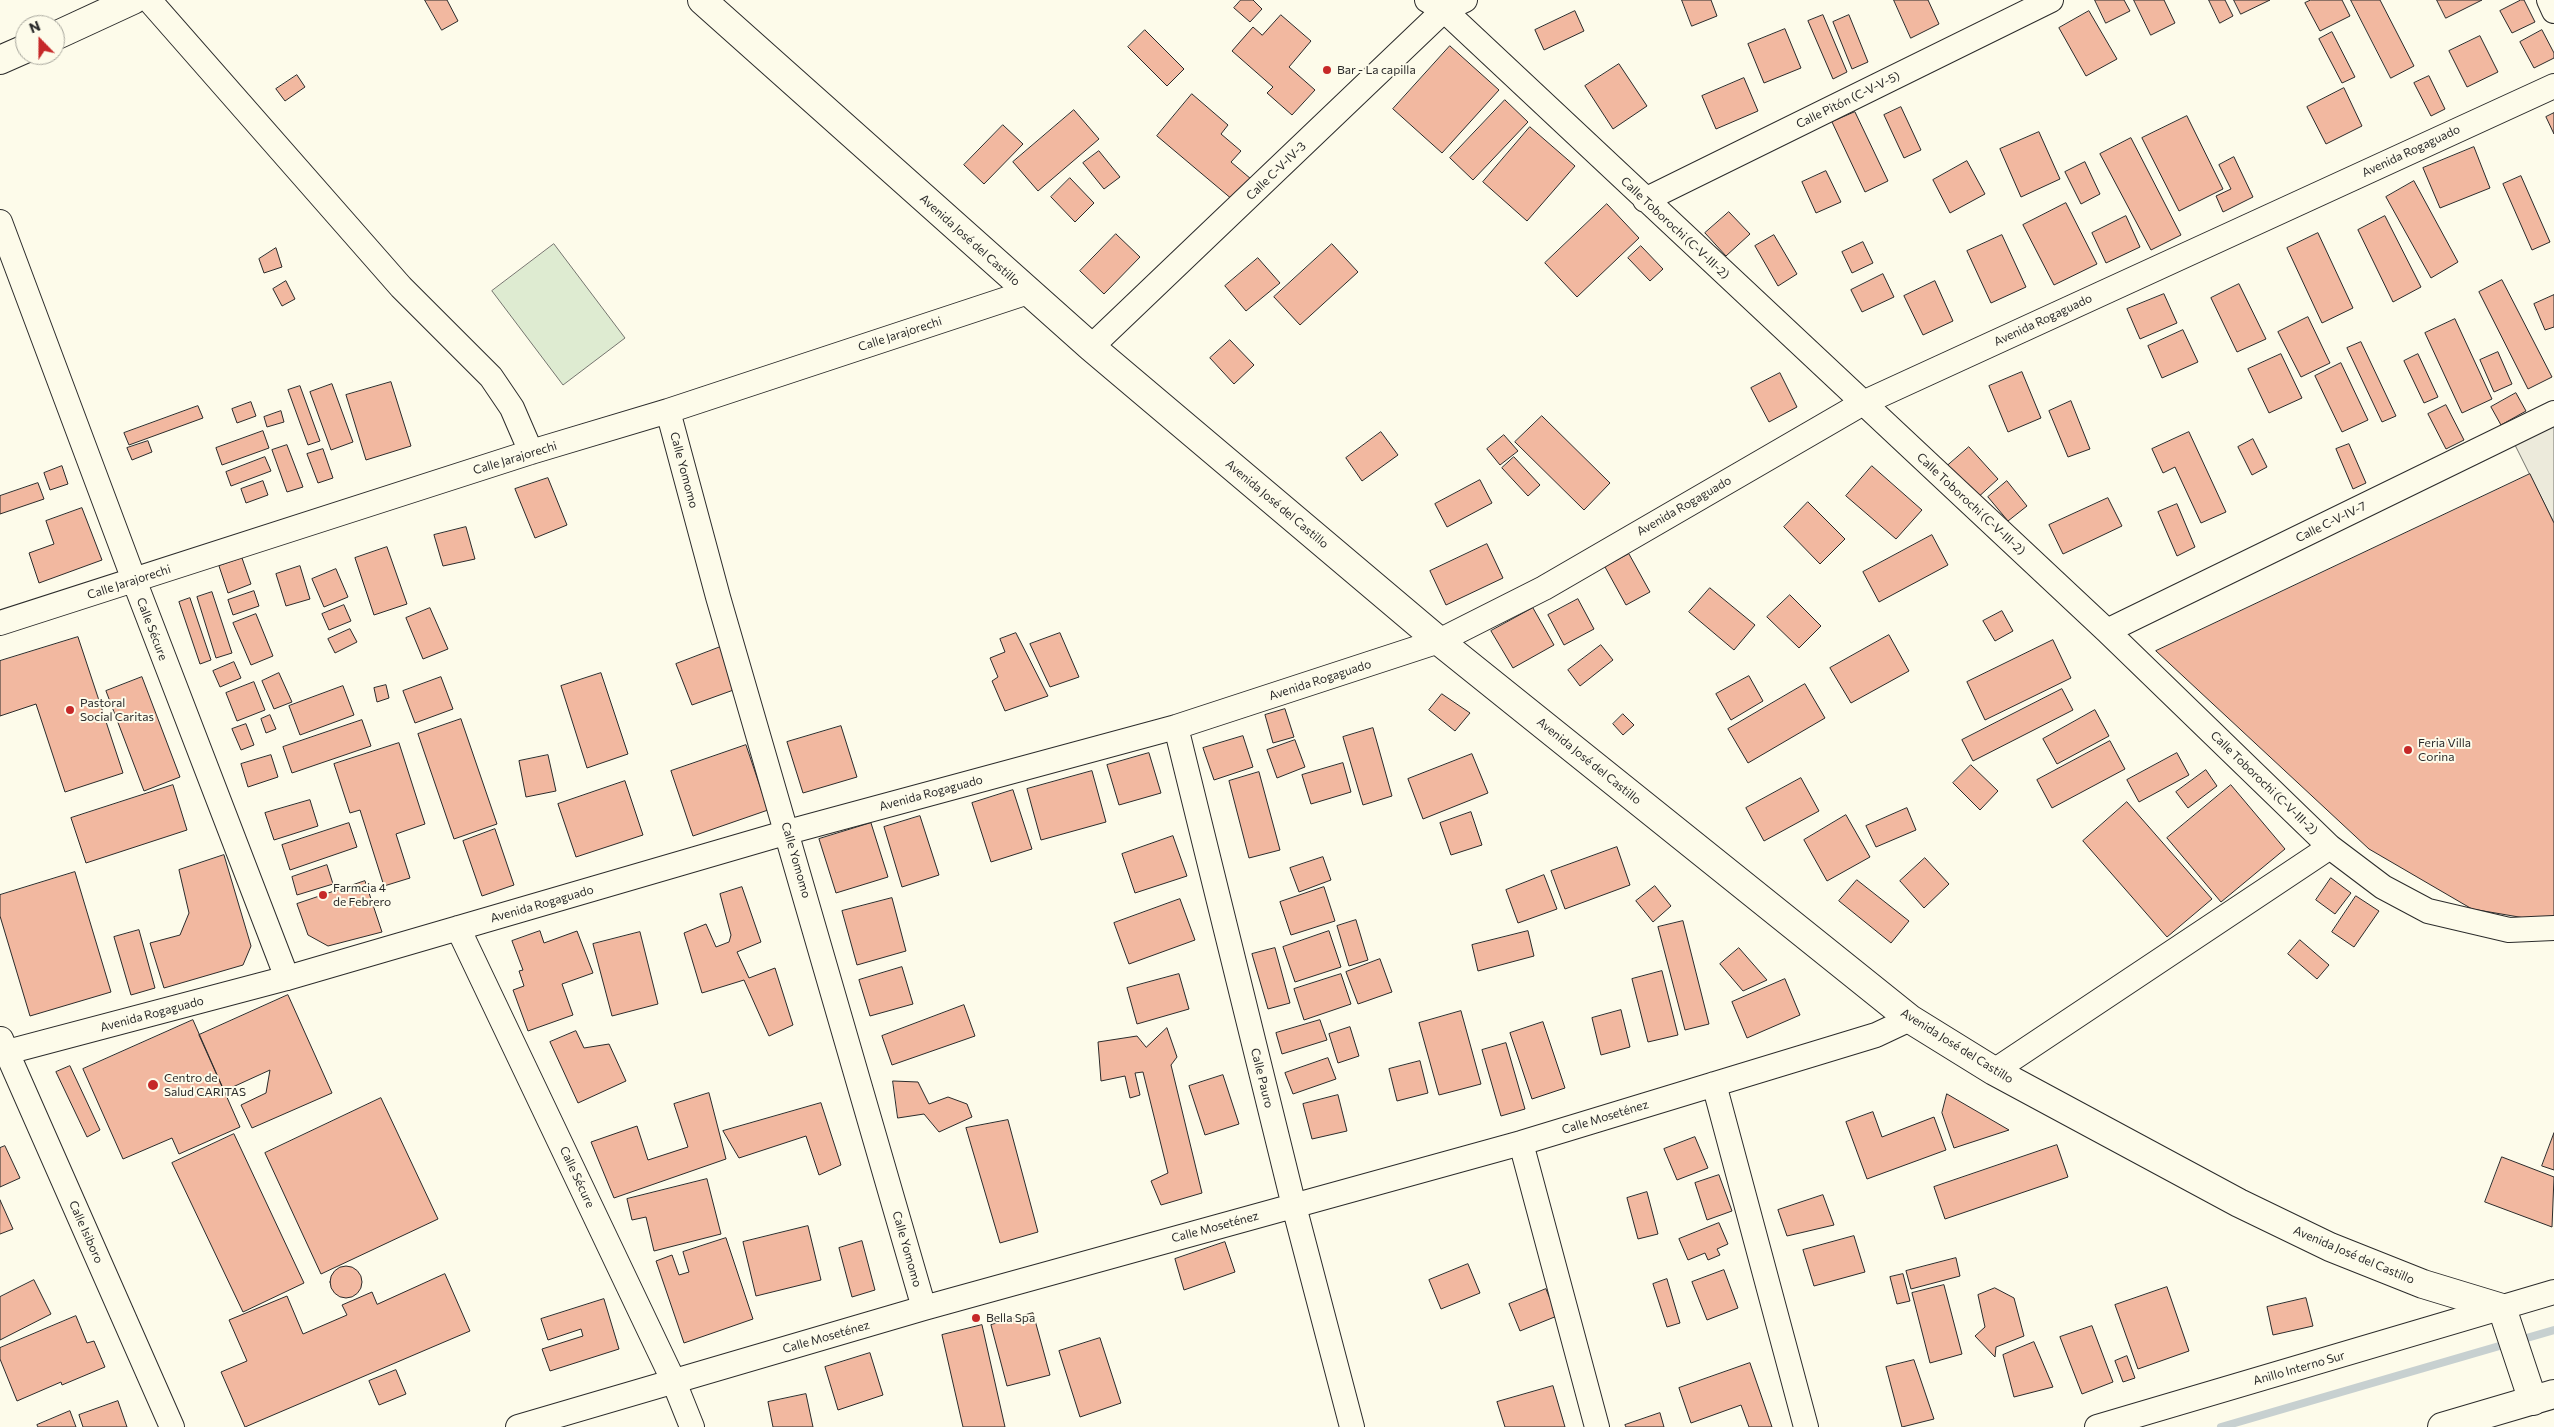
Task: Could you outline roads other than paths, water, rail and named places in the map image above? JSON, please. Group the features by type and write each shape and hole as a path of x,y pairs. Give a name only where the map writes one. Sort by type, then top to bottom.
{"main road":[{"path":"65,31 133,0"},
{"name":"Avenida José del Castillo","path":"702,0 1091,348 1439,641 1910,1019 1994,1072 2239,1203 2330,1248 2423,1284 2502,1308"},
{"path":"0,60 15,53"},
{"path":"2442,1427 2543,1397 2519,1358 2502,1308"}],"street":[{"path":"149,0 401,287 491,377 512,408 531,452"},
{"name":"Calle Pitón (C-V-V-5)","path":"1645,200 2051,0"},
{"path":"2549,0 2554,11"},
{"name":"Calle Toborochi (C-V-III-2)","path":"1445,3 1645,200 2108,631 2330,847 2384,887 2428,911 2509,930 2554,928"},
{"name":"Calle C-V-IV-3","path":"1091,348 1445,3"},
{"name":"Avenida Rogaguado","path":"2,1048 287,978 788,832 1176,727 1439,641 1544,588 1863,403 2554,86"},
{"name":"Calle Sécure","path":"0,222 134,580 287,978"},
{"name":"Calle Jarajorechi","path":"0,623 531,452 668,411 1028,292"},
{"name":"Calle Yomomo","path":"668,411 718,597 788,832 924,1308"},
{"name":"Calle C-V-IV-7","path":"2108,631 2554,413"},
{"name":"Calle Pauro","path":"1176,727 1294,1206 1352,1427"},
{"path":"1994,1072 2330,847"},
{"name":"Calle Sécure","path":"458,928 674,1382 692,1427"},
{"name":"Calle Moseténez","path":"518,1427 924,1308 1521,1143 1876,1035 1910,1019"},
{"name":"Calle Isiboro","path":"2,1048 172,1427"},
{"path":"1714,1084 1806,1427"},
{"path":"1521,1143 1598,1427"},
{"name":"Anillo Interno Sur","path":"2097,1427 2554,1292"}],"waterway":[{"path":"2221,1427 2554,1330"}],"place":[{"name":"Bar - La capilla","path":"1327,70"},
{"name":"Pastoral Social Caritas","path":"70,710"},
{"name":"Feria Villa Corina","path":"2408,750"},
{"name":"Farmcia 4 de Febrero","path":"323,895"},
{"name":"Centro de Salud CARITAS","path":"153,1085"},
{"name":"Bella Spa","path":"976,1318"}]}
